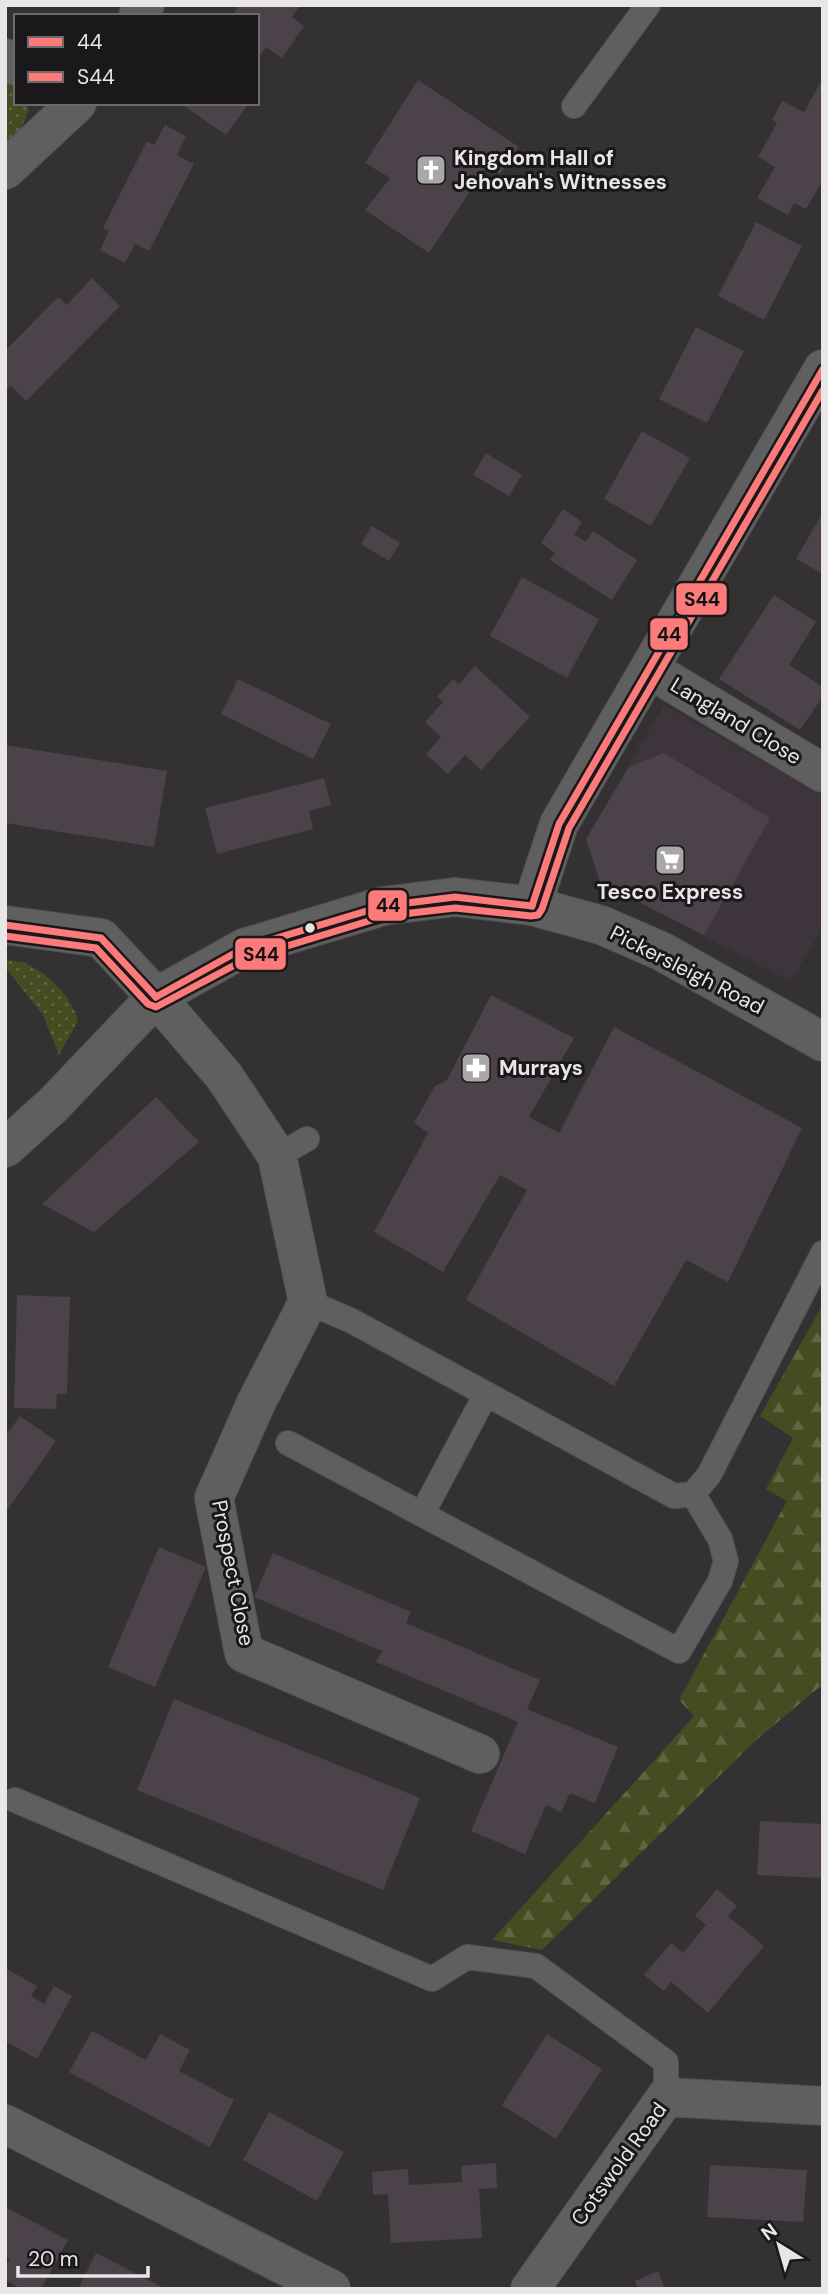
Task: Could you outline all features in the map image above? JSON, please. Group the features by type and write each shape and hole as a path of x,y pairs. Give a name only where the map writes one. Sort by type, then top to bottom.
{"street":[{"path":"5,170 71,105"},
{"path":"532,906 559,824 823,369"},
{"name":"Langland Close","path":"649,669 823,773"},
{"name":"Pickersleigh Road","path":"5,1148 53,1105 156,997 244,948 383,906 455,897 532,906 601,925 661,951 823,1042"},
{"path":"5,925 101,937 292,1148 308,1302"},
{"name":"Prospect Close","path":"308,1302 256,1403 214,1498 244,1653 480,1754"},
{"name":"Cotswold Road","path":"530,2289 666,2097 823,2106"},
{"path":"5,2124 331,2289"}],"lane":[{"path":"574,106 648,5"},
{"path":"308,1302 352,1321 674,1496 693,1493 709,1475 823,1253"},
{"path":"422,1514 486,1394"},
{"path":"288,1443 679,1651 720,1581 726,1561 720,1539 693,1493"},
{"path":"15,1800 432,1979 467,1957 536,1966 666,2062 666,2097"}],"shaded area":[{"path":"664,705 823,796 823,926 791,982 600,882 586,839"}],"green space":[{"path":"5,78 14,84 14,105 27,105 29,110 19,134 5,145"},
{"path":"5,960 22,962 35,968 59,988 71,1004 78,1021 59,1055 43,1015 5,967"},
{"path":"823,1304 823,1684 754,1742 542,1950 492,1940 694,1716 679,1700 787,1501 766,1489 793,1438 760,1416"}],"building":[{"path":"239,5 300,5 292,17 304,26 282,58 266,47 259,57 259,14 233,14"},
{"path":"823,78 823,180 806,209 794,203 788,215 757,198 775,167 758,157 777,123 772,120 782,101 804,112"},
{"name":"Kingdom Hall of Jehovah's Witnesses","path":"418,80 519,147 500,174 487,166 429,253 365,210 390,178 365,163"},
{"path":"183,105 248,105 226,135"},
{"path":"165,125 186,136 177,155 194,164 149,251 135,244 125,263 100,250 109,231 103,228 147,141 154,145"},
{"path":"756,222 802,246 764,320 718,296"},
{"path":"92,278 120,306 26,401 11,386 5,391 5,351 58,297 67,305"},
{"path":"696,327 744,351 707,423 659,399"},
{"path":"642,431 690,458 651,526 604,499"},
{"path":"486,453 522,475 509,496 473,475"},
{"path":"563,509 582,522 574,534 586,542 593,531 637,560 612,600 550,560 555,553 541,543"},
{"path":"823,512 823,574 796,559"},
{"path":"372,526 400,543 389,561 361,544"},
{"path":"522,577 599,619 567,678 490,636"},
{"path":"774,595 816,622 789,665 823,687 823,696 800,730 719,679"},
{"path":"475,666 530,717 481,770 465,755 448,774 426,754 441,737 425,722 443,702 437,697 453,679 459,684"},
{"path":"238,679 331,724 313,759 221,714"},
{"path":"5,745 167,771 154,847 5,823"},
{"name":"Tesco Express","path":"664,753 770,818 704,935 600,882 586,839 629,767"},
{"path":"324,778 331,805 309,811 313,829 217,854 205,808"},
{"path":"491,995 574,1038 529,1117 559,1133 614,1027 802,1128 728,1282 686,1260 614,1386 466,1300 527,1190 500,1175 443,1272 374,1232 428,1133 414,1123 435,1086 447,1080"},
{"path":"156,1097 199,1142 94,1232 42,1204"},
{"path":"17,1295 70,1297 67,1394 57,1394 56,1409 14,1408"},
{"path":"20,1416 56,1441 5,1513 5,1437"},
{"path":"159,1547 206,1567 155,1687 108,1667"},
{"path":"273,1553 411,1612 406,1623 540,1680 527,1709 618,1747 595,1803 570,1793 561,1812 546,1805 525,1854 471,1831 518,1722 376,1662 382,1651 254,1597"},
{"path":"174,1699 420,1798 383,1890 137,1790"},
{"path":"760,1821 823,1824 823,1878 757,1875"},
{"path":"717,1889 737,1906 728,1916 764,1946 708,2013 671,1982 664,1991 644,1975 671,1943 683,1953 706,1925 695,1916"},
{"path":"5,1968 37,1986 31,1996 44,2004 54,1986 72,1996 37,2059 5,2041"},
{"path":"92,2031 146,2060 160,2034 190,2050 179,2071 234,2100 210,2147 69,2072"},
{"path":"547,2034 602,2069 556,2139 502,2105"},
{"path":"269,2112 344,2152 317,2201 243,2160"},
{"path":"496,2163 497,2188 479,2189 482,2238 391,2243 388,2194 373,2195 372,2172 408,2169 409,2185 462,2182 461,2166"},
{"path":"710,2165 807,2170 803,2222 707,2217"},
{"path":"5,2207 68,2240 41,2289 22,2289 5,2280 5,2268 10,2259 5,2257"},
{"path":"96,2253 166,2289 78,2289"},
{"path":"658,2271 665,2289 638,2289 635,2281"}],"transit line":[{"name":"44","path":"532,906 559,824 823,369"},
{"name":"S44","path":"5,936 96,948 148,1004 156,1007 248,958 385,916 455,908 538,915 569,828 823,390"},
{"name":"44","path":"156,997 244,948 383,906 455,897 532,906"},
{"name":"44","path":"5,925 101,938 156,997"}],"place":[{"name":"Kingdom Hall of Jehovah's Witnesses","path":"431,170"},
{"name":"Tesco Express","path":"670,860"},
{"name":"Murrays","path":"476,1068"}]}
